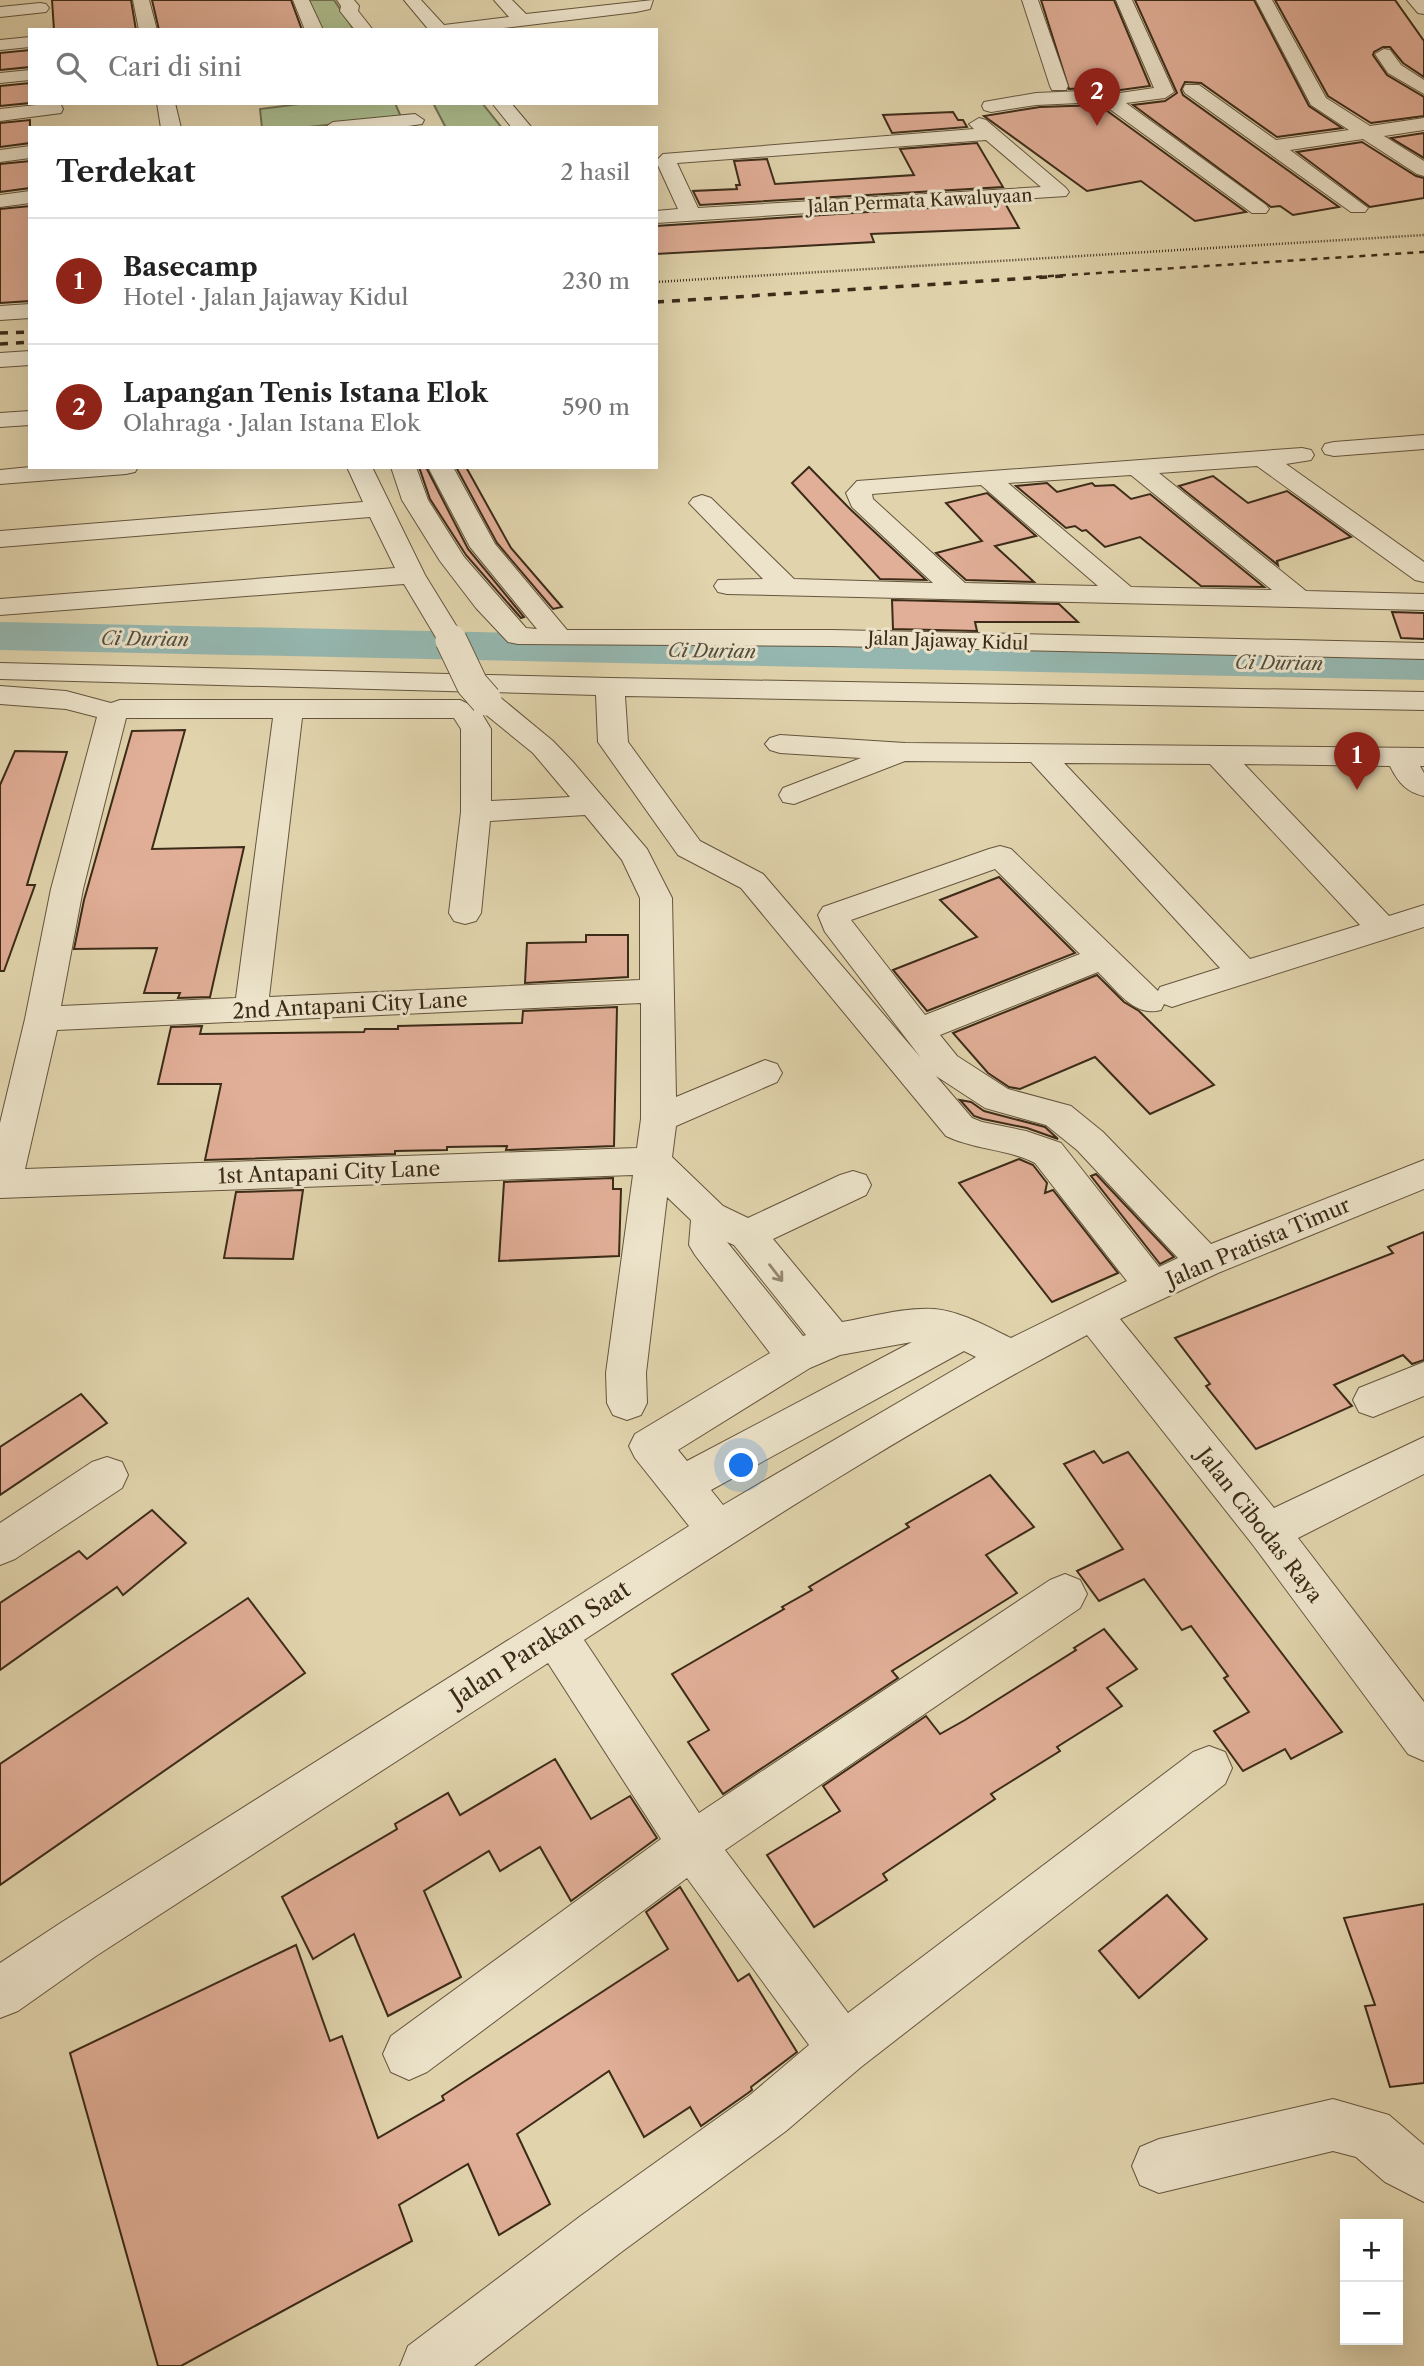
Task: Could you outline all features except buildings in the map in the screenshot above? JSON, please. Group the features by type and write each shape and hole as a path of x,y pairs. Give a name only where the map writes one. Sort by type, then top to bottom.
{"street":[{"path":"141,0 148,28"},
{"path":"301,0 313,28"},
{"path":"412,0 437,28"},
{"path":"502,0 522,20"},
{"path":"555,0 569,15"},
{"path":"458,28 636,8 644,5 645,0"},
{"path":"1030,0 1059,86"},
{"path":"1110,100 1165,92 1124,0"},
{"path":"1264,0 1318,101 1424,170"},
{"path":"1415,0 1424,9"},
{"path":"0,12 40,4 43,28"},
{"path":"343,4 362,28"},
{"path":"469,8 485,24"},
{"path":"0,45 28,42"},
{"path":"1384,54 1394,69 1424,88"},
{"path":"0,78 28,75"},
{"path":"1192,89 1359,208"},
{"path":"991,106 1036,99 1104,96 1259,209"},
{"path":"166,105 172,126"},
{"path":"503,105 521,126"},
{"path":"0,115 55,113"},
{"path":"348,126 414,117"},
{"path":"1272,147 1424,124"},
{"name":"Jalan Permata Kawaluyaan","path":"658,217 691,215 1059,192 985,129 670,158 666,162 691,215"},
{"path":"0,156 28,152"},
{"path":"0,201 28,197"},
{"path":"0,313 28,311"},
{"path":"0,360 28,358"},
{"path":"0,420 28,418"},
{"path":"1334,449 1424,442"},
{"path":"958,591 861,502 859,493 866,486 1302,455"},
{"path":"1262,458 1424,574"},
{"path":"1136,466 1298,597"},
{"path":"0,477 101,469"},
{"path":"360,469 412,575 472,684 486,700 542,747 636,856 656,898 659,1119 626,1373 627,1404"},
{"name":"Jalan Jajaway Kidul","path":"404,469 428,526 486,602 517,636 832,638 1424,651"},
{"path":"441,469 482,547 559,638"},
{"path":"987,478 1122,593"},
{"path":"702,503 787,587"},
{"path":"0,538 381,508"},
{"path":"0,607 412,575"},
{"path":"727,586 1298,597 1424,602"},
{"path":"0,671 610,687 1424,701"},
{"path":"610,687 613,742 689,848 752,881 959,1127 975,1135 1028,1143 1048,1153 1152,1286"},
{"path":"0,695 66,700 113,712 120,709 460,709 469,715 476,729 476,812 465,913"},
{"path":"251,1010 289,709"},
{"path":"2,1184 42,1020 67,889 113,712"},
{"path":"780,744 905,752 1412,757 1411,778 1424,786"},
{"path":"794,795 905,752"},
{"path":"1039,753 1243,972"},
{"path":"1219,756 1383,929"},
{"path":"476,812 590,805"},
{"path":"1205,1262 1090,1141 1058,1115 997,1098 945,1065 836,924 834,915 1000,856 1103,957 1160,999 1424,916"},
{"path":"919,1030 1103,957"},
{"name":"2nd Antapani City Lane","path":"42,1020 657,991"},
{"path":"659,1119 765,1073"},
{"path":"654,1161 710,1216 747,1235 833,1340"},
{"name":"1st Antapani City Lane","path":"2,1184 654,1161"},
{"name":"Jalan Pratista Timur","path":"1093,1314 1205,1262 1424,1174"},
{"path":"747,1235 853,1185"},
{"path":"710,1216 709,1245 796,1357"},
{"name":"Jalan Parakan Saat","path":"3,1985 718,1530 1012,1356 1093,1314"},
{"name":"Jalan Cibodas Raya","path":"1093,1314 1268,1532 1424,1738"},
{"path":"718,1530 650,1446 796,1357 833,1340 908,1326 936,1325 962,1333 1012,1356"},
{"path":"681,1485 962,1333"},
{"path":"1373,1400 1424,1378"},
{"path":"1268,1532 1424,1454"},
{"path":"0,1546 107,1475"},
{"path":"409,2054 692,1844 1065,1594"},
{"path":"554,1633 692,1844 843,2049"},
{"path":"428,2366 601,2234 768,2113 843,2049 1209,1768"},
{"path":"1159,2166 1333,2125 1370,2134 1404,2163 1424,2175"}],"path":[{"path":"658,282 1424,235"}],"green space":[{"path":"307,0 334,0 353,28 319,28"},
{"path":"291,105 396,105 401,117 318,126 262,126 260,109"},
{"path":"434,105 484,105 500,126 445,126"}],"waterway":[{"name":"Ci Durian","path":"0,636 1424,666"}],"railway":[{"path":"1036,277 1424,252"},
{"path":"658,302 1063,276"},
{"path":"0,333 28,332"},
{"path":"0,344 28,342"}],"place":[{"name":"Lapangan Tenis Istana Elok","path":"1097,126"},
{"name":"Basecamp","path":"1357,790"}]}
